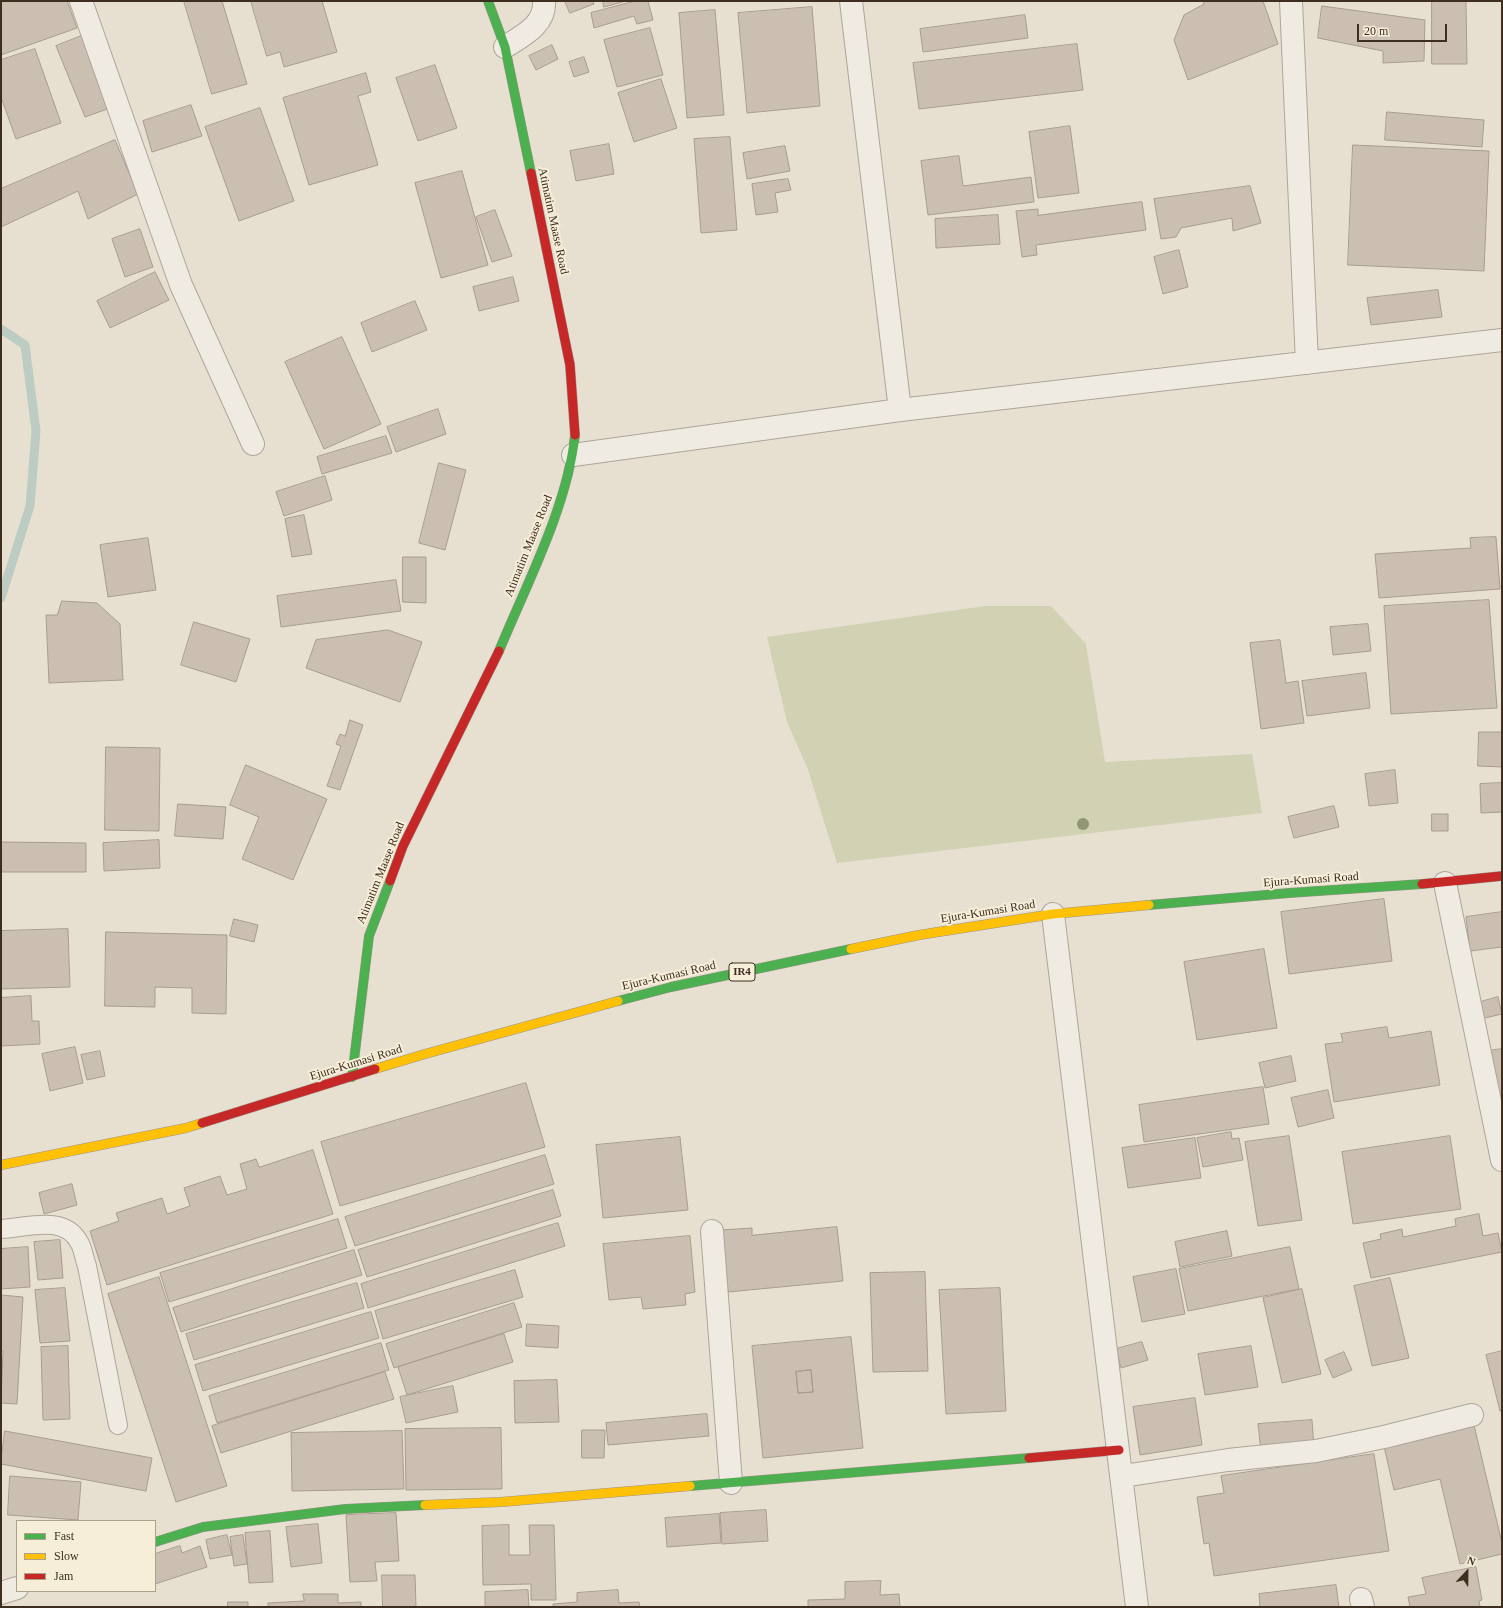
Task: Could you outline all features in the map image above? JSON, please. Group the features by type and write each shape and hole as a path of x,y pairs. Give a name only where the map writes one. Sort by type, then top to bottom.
{"main road":[{"name":"Atimatim Maase Road","path":"352,1077 369,936 403,846 497,655 556,514 565,488 573,455 576,430 570,365 505,47 488,1"},
{"name":"Ejura-Kumasi Road","path":"1,1165 186,1128 425,1054 671,987 919,935 1053,914 1289,893 1445,883 1502,876"},
{"path":"156,1542 203,1527 345,1510 501,1502 1119,1450"}],"street":[{"path":"81,1 181,285 253,444"},
{"path":"505,47 537,26 545,6 544,1"},
{"path":"851,1 900,410"},
{"path":"1291,1 1307,363"},
{"path":"573,455 900,410 1502,340"},
{"path":"1445,883 1502,1160"},
{"path":"1053,914 1123,1476 1137,1607"},
{"path":"712,1231 731,1483"},
{"path":"1123,1476 1228,1460 1316,1450 1384,1437 1472,1415"},
{"path":"1,1593 16,1588"}],"lane":[{"path":"1,1229 52,1224 68,1229 79,1241 87,1266 118,1425"}],"green space":[{"path":"985,606 1051,606 1086,644 1105,762 1252,754 1262,813 837,863 807,767 787,722 767,637"}],"building":[{"path":"1,1 67,1 77,28 1,55"},
{"path":"184,1 222,1 247,84 212,94"},
{"path":"251,1 322,1 337,52 284,67 280,52 267,56"},
{"path":"565,1 593,1 594,4 570,13"},
{"path":"603,1 626,1 604,7"},
{"path":"635,1 648,1 653,20 637,24 634,16 594,28 591,13"},
{"path":"1203,1 1263,1 1278,44 1188,80 1174,40 1184,15 1204,4"},
{"path":"1432,1 1466,1 1467,64 1432,64"},
{"path":"1322,6 1425,20 1424,61 1383,63 1383,51 1318,38"},
{"path":"812,7 820,106 747,113 738,13"},
{"path":"715,10 724,115 687,118 679,13"},
{"path":"1025,15 1028,38 923,52 920,29"},
{"path":"650,28 663,75 617,87 604,40"},
{"path":"84,35 113,107 85,117 56,46"},
{"path":"1077,44 1083,90 919,109 913,63"},
{"path":"552,45 558,59 536,70 529,56"},
{"path":"35,49 61,123 16,139 1,97 1,60"},
{"path":"584,57 589,72 574,77 569,62"},
{"path":"435,65 457,128 418,141 396,78"},
{"path":"366,73 371,92 358,96 378,165 309,185 283,98"},
{"path":"661,79 677,128 634,142 618,93"},
{"path":"191,105 202,136 152,152 143,121"},
{"path":"260,108 294,201 239,221 205,127"},
{"path":"1387,112 1484,120 1482,147 1385,140"},
{"path":"1070,126 1079,193 1038,198 1029,132"},
{"path":"730,137 737,230 701,233 694,139"},
{"path":"115,140 138,194 88,219 78,191 1,227 1,189"},
{"path":"609,144 614,174 576,181 570,151"},
{"path":"1353,145 1489,151 1484,271 1348,265"},
{"path":"785,146 790,171 747,179 743,153"},
{"path":"959,156 963,186 1031,177 1034,202 928,215 921,161"},
{"path":"462,171 488,265 441,278 415,183"},
{"path":"788,179 791,190 775,193 778,212 756,215 752,184"},
{"path":"1250,186 1261,223 1233,231 1232,218 1181,228 1176,237 1161,239 1154,199"},
{"path":"1142,202 1146,230 1036,245 1037,255 1022,257 1016,211 1038,209 1038,215"},
{"path":"495,210 512,256 492,262 476,217"},
{"path":"998,215 1000,244 936,248 935,219"},
{"path":"140,229 153,267 125,277 112,239"},
{"path":"1179,250 1188,287 1163,294 1154,257"},
{"path":"155,272 169,300 110,328 97,301"},
{"path":"513,277 519,301 479,311 473,287"},
{"path":"1438,290 1442,317 1371,325 1367,298"},
{"path":"415,301 427,330 372,352 361,323"},
{"path":"342,337 381,424 324,449 285,362"},
{"path":"438,409 446,434 396,452 387,427"},
{"path":"386,436 392,453 322,474 317,457"},
{"path":"439,463 466,470 445,550 419,543"},
{"path":"325,476 332,500 284,516 276,492"},
{"path":"304,515 312,554 292,557 285,519"},
{"path":"1496,537 1500,589 1379,598 1375,554 1471,548 1470,538"},
{"path":"148,538 156,590 108,597 100,545"},
{"path":"403,557 426,557 426,603 403,602"},
{"path":"396,580 401,611 281,627 277,596"},
{"path":"1489,600 1497,708 1391,714 1384,606"},
{"path":"62,601 97,603 120,624 123,680 49,683 46,615 57,615"},
{"path":"194,622 250,639 236,682 181,665"},
{"path":"1368,624 1371,651 1333,655 1330,627"},
{"path":"388,630 422,642 400,702 306,668 316,640"},
{"path":"1280,640 1286,683 1298,681 1304,723 1261,729 1250,643"},
{"path":"1366,673 1370,708 1307,716 1302,681"},
{"path":"350,720 363,725 340,790 327,786 341,746 336,744 340,734 345,736"},
{"path":"1479,732 1502,732 1502,767 1478,766"},
{"path":"106,747 160,748 159,831 105,830"},
{"path":"246,765 327,799 293,880 242,859 259,817 230,805"},
{"path":"1395,770 1398,803 1369,806 1365,774"},
{"path":"1502,783 1502,812 1481,813 1480,784"},
{"path":"178,804 226,807 223,839 175,836"},
{"path":"1334,806 1339,827 1294,838 1288,817"},
{"path":"1432,814 1448,814 1448,831 1432,831"},
{"path":"159,840 160,868 104,871 103,843"},
{"path":"1,842 86,843 86,872 1,872"},
{"path":"1384,899 1392,961 1289,974 1281,912"},
{"path":"1502,912 1502,947 1470,951 1466,917"},
{"path":"234,919 258,925 254,942 230,936"},
{"path":"68,929 70,987 1,989 1,931"},
{"path":"106,932 227,935 226,1014 192,1013 192,988 155,987 155,1007 105,1006"},
{"path":"1264,949 1277,1028 1197,1040 1184,962"},
{"path":"31,996 32,1021 39,1021 40,1044 1,1046 1,998"},
{"path":"1498,997 1502,1014 1481,1019 1477,1003"},
{"path":"1387,1027 1389,1038 1431,1031 1440,1085 1334,1102 1325,1044 1343,1042 1341,1034"},
{"path":"75,1047 83,1083 50,1091 42,1054"},
{"path":"1502,1049 1502,1121 1488,1051"},
{"path":"100,1051 105,1076 87,1080 81,1055"},
{"path":"1291,1056 1296,1081 1265,1088 1259,1063"},
{"path":"526,1083 545,1147 340,1206 321,1142"},
{"path":"1263,1087 1269,1124 1144,1142 1139,1105"},
{"path":"1328,1090 1334,1118 1298,1127 1291,1098"},
{"path":"1231,1132 1232,1139 1239,1138 1243,1160 1203,1167 1197,1138"},
{"path":"1289,1136 1302,1220 1258,1226 1245,1142"},
{"path":"1450,1136 1461,1209 1353,1224 1342,1152"},
{"path":"680,1137 688,1210 603,1218 596,1145"},
{"path":"1195,1138 1201,1178 1128,1188 1122,1148"},
{"path":"313,1150 333,1214 107,1285 90,1231 119,1221 116,1213 162,1198 167,1214 190,1206 184,1188 220,1176 227,1195 247,1189 240,1164 256,1159 259,1167"},
{"path":"545,1155 554,1184 355,1246 345,1217"},
{"path":"72,1184 77,1205 44,1214 39,1193"},
{"path":"553,1190 561,1216 367,1277 358,1250"},
{"path":"1479,1214 1483,1236 1498,1233 1502,1252 1371,1278 1363,1243 1381,1239 1380,1234 1402,1229 1403,1237 1456,1226 1455,1219"},
{"path":"338,1219 347,1248 169,1302 160,1273"},
{"path":"558,1223 565,1246 368,1308 361,1284"},
{"path":"837,1227 843,1281 728,1292 721,1230 752,1228 752,1235"},
{"path":"1227,1231 1232,1256 1180,1267 1175,1242"},
{"path":"690,1236 695,1292 685,1294 686,1305 643,1309 641,1297 609,1300 603,1244"},
{"path":"60,1240 63,1278 38,1280 34,1242"},
{"path":"28,1247 30,1287 1,1289 1,1249"},
{"path":"1290,1247 1299,1289 1188,1311 1179,1269"},
{"path":"354,1250 362,1275 181,1332 173,1308"},
{"path":"1176,1269 1185,1314 1142,1322 1133,1277"},
{"path":"515,1270 523,1297 383,1339 375,1311"},
{"path":"925,1272 928,1371 873,1372 870,1273"},
{"path":"159,1277 227,1486 176,1502 108,1294"},
{"path":"1390,1278 1409,1358 1372,1366 1354,1286"},
{"path":"357,1283 364,1308 194,1360 186,1334"},
{"path":"65,1288 70,1341 40,1343 35,1290"},
{"path":"1000,1288 1006,1411 946,1414 939,1290"},
{"path":"1302,1289 1321,1374 1282,1383 1263,1298"},
{"path":"1,1295 23,1297 17,1404 1,1403 3,1351 1,1351"},
{"path":"514,1303 522,1327 394,1368 386,1344"},
{"path":"371,1312 379,1338 203,1391 195,1365"},
{"path":"527,1324 559,1326 558,1348 526,1346"},
{"path":"504,1334 513,1362 407,1395 398,1367"},
{"path":"851,1337 863,1448 763,1458 752,1346","holes":["811,1370 813,1392 798,1393 796,1372"]},
{"path":"1142,1342 1148,1360 1121,1368 1116,1349"},
{"path":"381,1343 389,1370 217,1423 209,1396"},
{"path":"68,1346 70,1419 43,1420 41,1347"},
{"path":"1251,1346 1258,1387 1205,1395 1198,1354"},
{"path":"1502,1351 1502,1411 1500,1411 1486,1355"},
{"path":"1344,1352 1352,1370 1333,1378 1325,1360"},
{"path":"811,1370 813,1392 798,1393 796,1372"},
{"path":"385,1372 394,1399 221,1453 212,1426"},
{"path":"557,1380 559,1422 515,1423 514,1381"},
{"path":"453,1386 458,1412 406,1423 400,1397"},
{"path":"1195,1398 1202,1445 1140,1455 1133,1407"},
{"path":"707,1414 709,1436 608,1445 606,1423"},
{"path":"1312,1420 1314,1447 1261,1451 1258,1424"},
{"path":"1473,1421 1502,1543 1502,1554 1460,1564 1440,1479 1394,1490 1383,1442"},
{"path":"501,1428 502,1489 406,1490 405,1429"},
{"path":"582,1430 605,1430 604,1458 582,1458"},
{"path":"5,1431 152,1458 146,1491 1,1464"},
{"path":"402,1431 404,1489 292,1491 291,1433"},
{"path":"1374,1454 1389,1551 1214,1576 1209,1543 1204,1544 1197,1497 1224,1493 1221,1476"},
{"path":"10,1476 81,1482 78,1520 8,1515"},
{"path":"766,1510 768,1541 722,1544 720,1513"},
{"path":"396,1513 399,1561 375,1562 377,1581 350,1582 346,1515"},
{"path":"719,1514 721,1543 667,1547 665,1518"},
{"path":"318,1524 322,1563 291,1567 286,1527"},
{"path":"509,1525 509,1555 530,1555 529,1525 554,1525 556,1600 531,1600 531,1584 483,1585 482,1526"},
{"path":"270,1531 273,1582 249,1583 245,1533"},
{"path":"227,1535 232,1555 210,1559 206,1540"},
{"path":"243,1535 247,1564 234,1566 230,1537"},
{"path":"180,1546 182,1553 200,1546 207,1567 156,1584 156,1554"},
{"path":"1476,1567 1482,1600 1479,1601 1480,1607 1410,1607 1408,1597 1426,1594 1422,1578"},
{"path":"382,1575 415,1575 416,1607 383,1607"},
{"path":"881,1581 880,1595 899,1594 900,1607 808,1607 808,1600 845,1599 845,1582"},
{"path":"1336,1585 1339,1607 1260,1607 1259,1594"},
{"path":"528,1590 529,1607 485,1607 485,1592"},
{"path":"618,1590 619,1603 639,1602 640,1607 553,1607 553,1604 577,1602 577,1593"},
{"path":"303,1594 338,1594 338,1603 361,1602 361,1607 268,1607 268,1603 304,1601"},
{"path":"228,1602 248,1602 248,1607 228,1607"}],"waterway":[{"path":"1,329 25,345 36,431 30,506 1,598"}],"traffic: fast":[{"path":"488,1 505,47 531,173"},
{"path":"499,651 555,517 571,462 575,435"},
{"path":"352,1077 369,936 390,881"},
{"path":"1149,905 1289,893 1422,884"},
{"path":"618,1001 671,987 851,949"},
{"path":"690,1486 1029,1458"},
{"path":"156,1542 203,1527 345,1509 425,1505"}],"traffic: slow":[{"path":"851,949 919,935 1053,914 1149,905"},
{"path":"375,1069 618,1001"},
{"path":"1,1165 186,1128 202,1123"},
{"path":"425,1505 501,1502 690,1486"}],"traffic: jam":[{"path":"531,173 570,365 575,435"},
{"path":"390,881 403,846 499,651"},
{"path":"1422,884 1502,876"},
{"path":"202,1123 375,1069"},
{"path":"1029,1458 1119,1450"}]}
